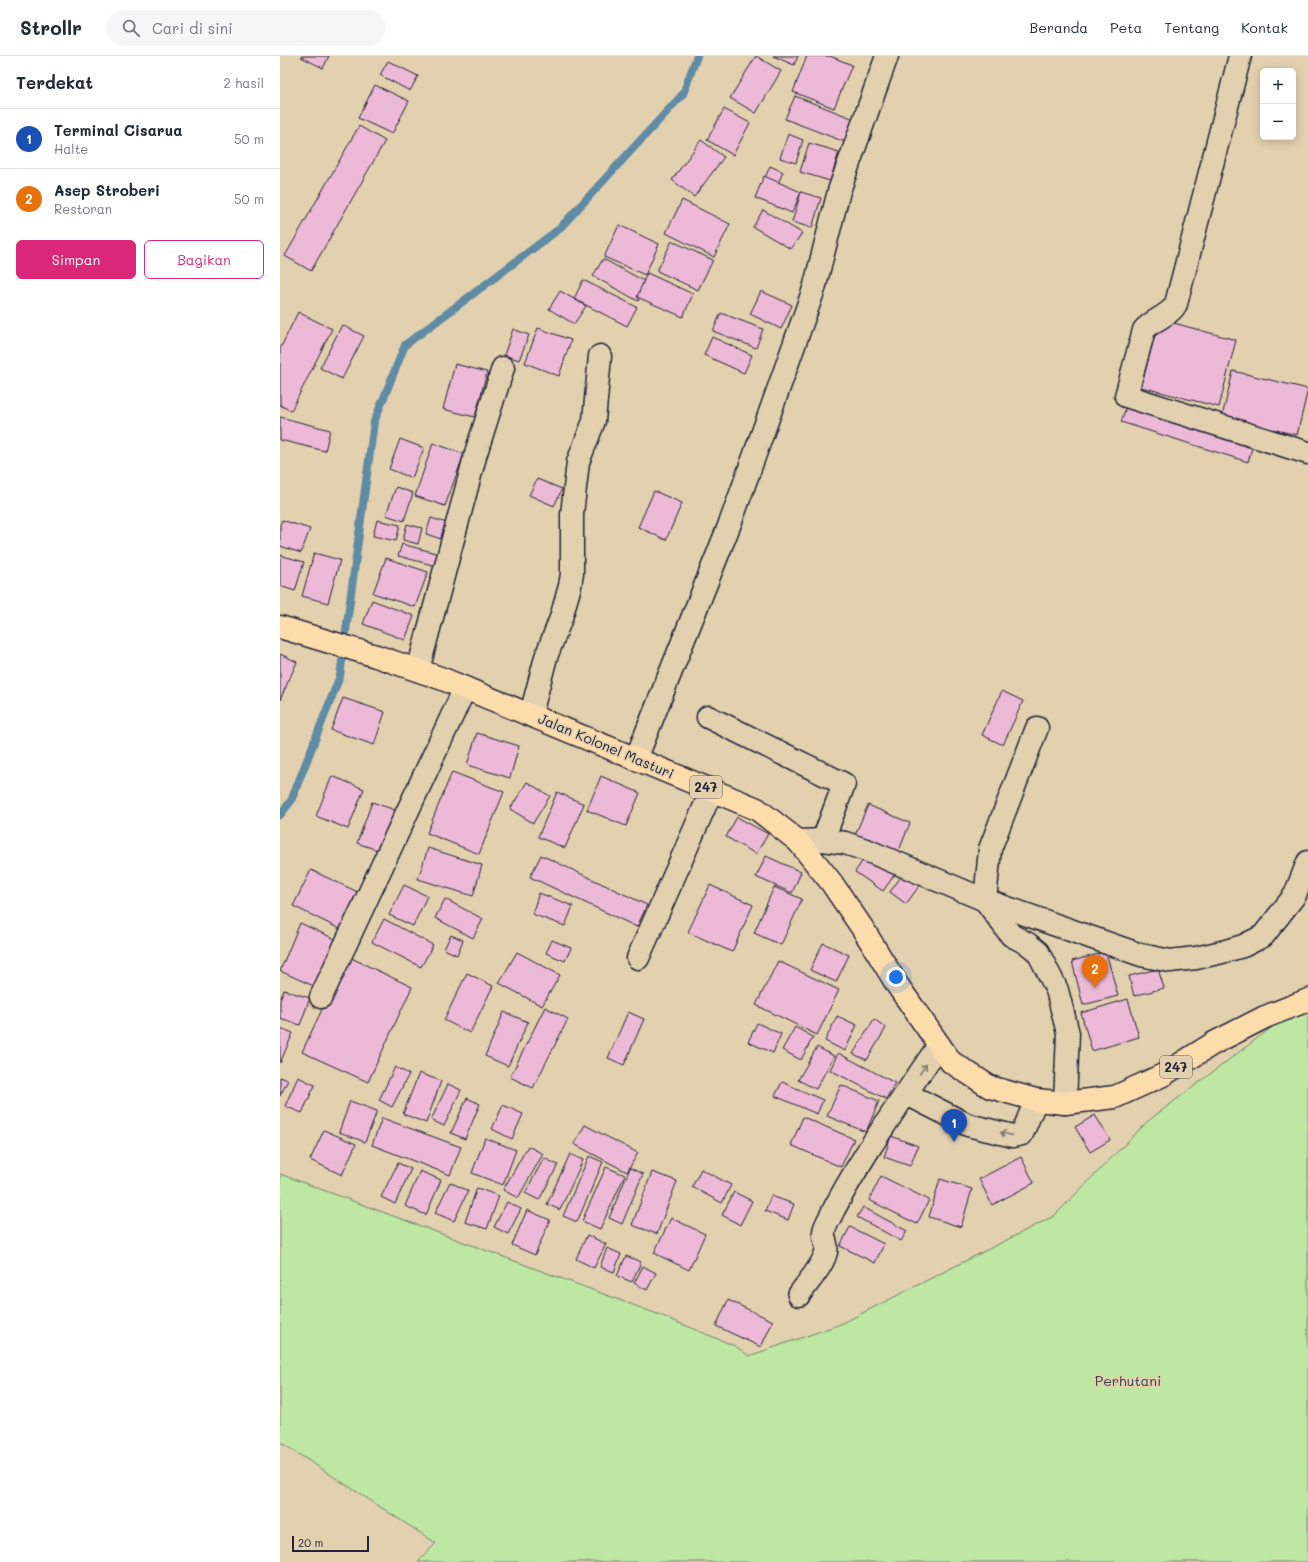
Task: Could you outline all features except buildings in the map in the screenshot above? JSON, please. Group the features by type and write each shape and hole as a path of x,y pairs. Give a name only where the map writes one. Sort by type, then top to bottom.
{"main road":[{"name":"Jalan Kolonel Masturi","path":"280,628 418,670 531,714 757,809 798,841 831,882 863,928 898,986 951,1062 990,1087 1036,1100 1065,1103 1114,1097 1163,1075 1214,1043 1265,1017 1308,1000"}],"street":[{"path":"636,759 731,521 766,425 814,289 839,191 887,56"},
{"path":"1240,56 1176,304 1173,310 1149,324 1144,330 1126,396 1308,453"},
{"path":"531,714 546,657 561,618 570,586 572,574 572,514 578,462 594,421 600,356"},
{"path":"418,670 476,454 503,368"},
{"path":"321,997 465,688"},
{"path":"708,717 844,784 823,840"},
{"path":"1037,728 990,849 984,900 1011,934 1038,952 1057,990 1068,1034 1065,1103"},
{"path":"638,958 712,790"},
{"path":"798,841 823,840 845,843 866,850 984,900 1141,955 1170,960 1196,958 1243,946 1263,936 1295,895 1308,862"},
{"path":"799,1295 822,1261 826,1251 823,1236 826,1224 852,1176 939,1045"},
{"path":"906,1094 968,1125 1013,1136 1022,1134 1036,1100"}],"green space":[{"name":"Perhutani","path":"1308,1000 1308,1562 418,1562 436,1543 280,1442 280,1174 660,1315 735,1346 749,1356 841,1324 1054,1216 1148,1121"}],"waterway":[{"path":"280,815 291,801 340,676 374,422 405,345 559,229 683,94 697,56"}],"place":[{"name":"Asep Stroberi","path":"1095,988"},
{"name":"Terminal Cisarua","path":"954,1142"}]}
